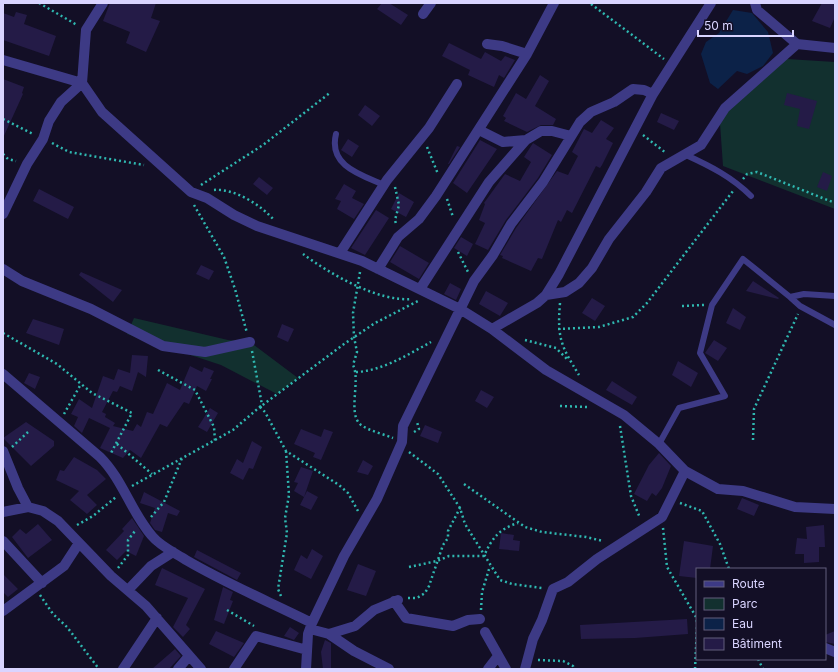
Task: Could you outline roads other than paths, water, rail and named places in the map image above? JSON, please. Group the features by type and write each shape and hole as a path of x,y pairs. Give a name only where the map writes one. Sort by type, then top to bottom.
{"street":[{"path":"102,3 86,30 82,83 102,112 191,192 207,198 251,224 362,261 460,309 492,329 546,370 615,410 659,444 685,471 718,489 743,491 795,507 834,508"},
{"path":"423,14 431,3"},
{"path":"378,269 398,237 419,219 443,186 527,54 554,3"},
{"path":"492,329 537,303 546,295 559,274 653,94 711,3"},
{"path":"755,3 758,10 797,44 835,48"},
{"path":"487,44 502,46 527,54"},
{"path":"546,295 561,293 575,286 584,279 610,239 630,214 661,168 665,164 686,155 701,145 725,108 797,44"},
{"path":"3,60 82,83"},
{"path":"3,214 28,164 43,139 49,121 61,102 82,83"},
{"path":"340,253 384,185 392,177 424,133 457,84"},
{"path":"306,669 307,650 311,626 329,585 405,446 403,426 474,281 511,224 543,182 580,122 591,112 614,102 633,89 644,90 653,94"},
{"path":"479,130 503,142 526,140"},
{"path":"420,289 489,182 526,140 541,131 552,131 571,136"},
{"path":"3,269 22,281 91,309 163,346 205,352 250,342"},
{"path":"3,374 106,463 113,471 152,537 173,552 200,568 285,610 311,626 329,634 354,651 389,669"},
{"path":"4,453 18,488 28,507"},
{"path":"526,664 532,639 542,620 553,589 568,582 597,559 662,517 685,471"},
{"path":"3,512 28,507 43,511 58,521 79,543 146,606 201,669"},
{"path":"3,541 39,586"},
{"path":"3,612 64,566 79,543"},
{"path":"128,590 151,566 173,552"},
{"path":"329,634 355,626 374,610 396,600 406,618 453,626 468,620 480,619"},
{"path":"124,669 157,618"},
{"path":"485,632 506,669"},
{"path":"234,669 256,636 307,650"},
{"path":"178,669 189,656"},
{"path":"488,669 498,656"}],"lane":[{"path":"336,134 333,145 337,157 353,172 384,185"},
{"path":"686,155 714,168 739,184 751,196"},
{"path":"659,444 679,408 724,396 700,353 712,305 743,259 801,307 835,325"},
{"path":"790,297 804,294 835,296"}],"water":[{"path":"733,10 752,13 768,32 773,53 763,66 747,74 737,71 718,89 710,83 701,54 706,42 719,33"}]}
